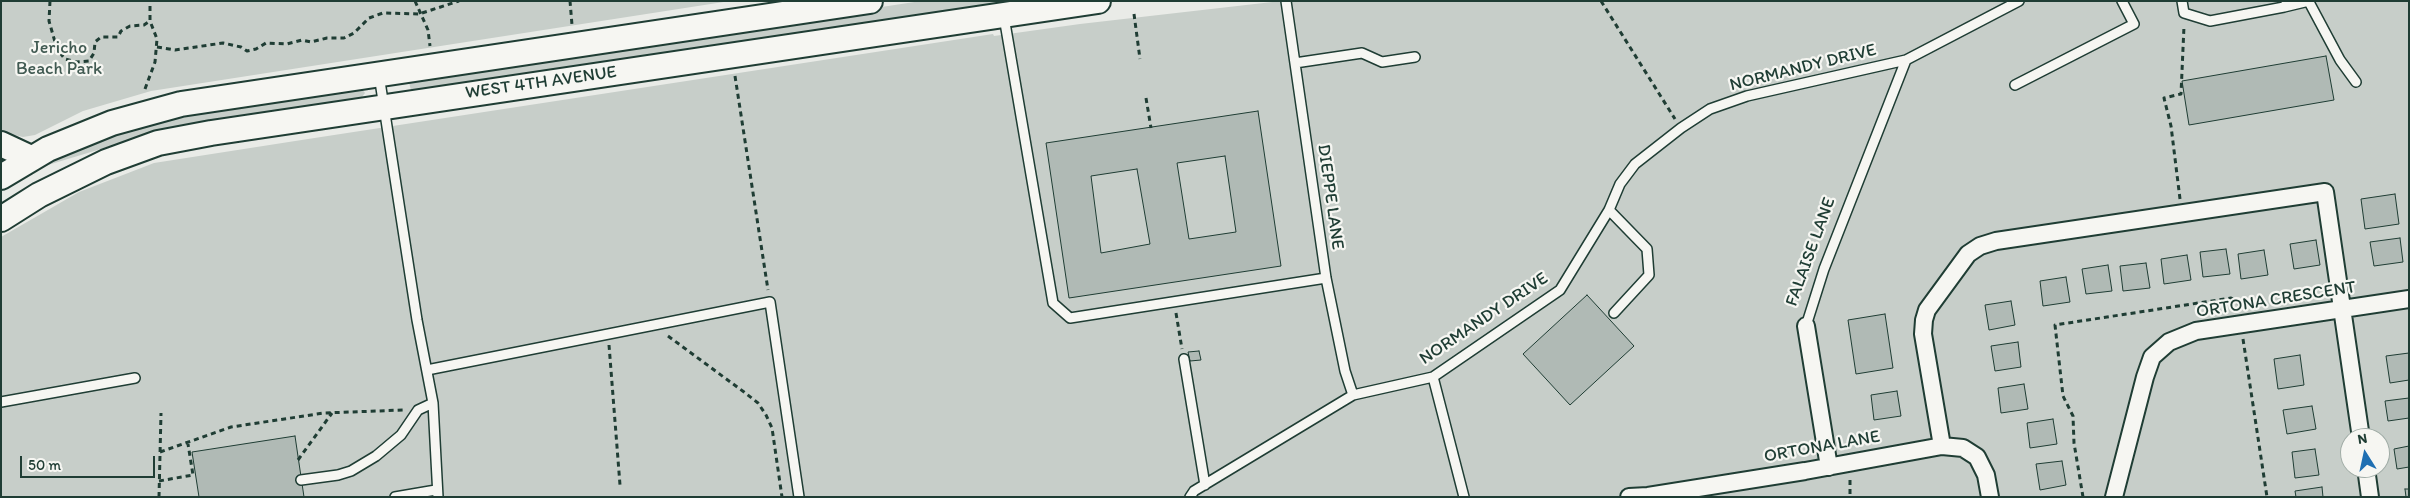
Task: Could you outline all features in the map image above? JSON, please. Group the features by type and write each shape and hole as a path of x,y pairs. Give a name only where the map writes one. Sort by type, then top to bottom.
{"main road":[{"name":"WEST 4TH AVENUE","path":"1,177 31,158 112,123 181,104 870,1"},
{"name":"WEST 4TH AVENUE","path":"1,219 35,198 106,162 158,143 383,106 1098,1"},
{"path":"1,144 31,158 35,198 1,185"}],"street":[{"path":"1942,446 1923,334 1924,320 1927,310 1968,254 1980,246 1996,241 2325,192 2360,428"},
{"name":"ORTONA CRESCENT","path":"2114,497 2145,377 2152,357 2169,342 2196,331 2409,300"},
{"name":"FALAISE LANE","path":"1806,326 1829,467"},
{"name":"ORTONA LANE","path":"1629,497 1648,496 1829,467 1942,446 1963,448 1977,457 1986,476 1990,497"},
{"path":"2367,478 2370,497"}],"lane":[{"name":"DIEPPE LANE","path":"1286,1 1326,278 1345,371 1353,395"},
{"name":"NORMANDY DRIVE","path":"1190,497 1194,491 1353,395 1433,377 1560,290 1609,210 1620,184 1635,164 1681,128 1710,109 1747,96 1906,60 2018,1"},
{"path":"2015,85 2134,24 2122,1"},
{"path":"2182,1 2184,13 2210,21 2286,4 2309,2 2340,60 2356,82"},
{"path":"1004,14 1053,303 1070,318 1326,278"},
{"path":"1295,63 1362,53 1382,62 1415,57"},
{"name":"FALAISE LANE","path":"1806,326 1824,269 1906,60"},
{"path":"379,75 433,403 437,494 395,497"},
{"path":"1609,210 1647,249 1648,266 1648,274 1614,313"},
{"path":"427,370 770,302 800,497"},
{"path":"1184,359 1205,485"},
{"path":"1433,377 1464,497"},
{"path":"1,402 135,378"},
{"path":"301,480 338,475 352,471 376,456 401,435 418,410 433,403"}],"path":[{"path":"50,1 49,20 57,49 65,59 77,62 89,61 94,53 95,42 101,37 118,37 122,31 130,26 150,21"},
{"path":"145,89 155,62 157,39 150,21 150,1"},
{"path":"415,1 428,30 430,47"},
{"path":"156,47 175,50 208,43 223,43 241,47 247,51 256,49 266,43 287,44 302,40 311,42 327,38 344,38 354,33 369,18 383,13 419,14 459,1"},
{"path":"570,1 572,27"},
{"path":"1601,1 1681,128"},
{"path":"2181,214 2171,126 2164,98 2181,94 2184,13"},
{"path":"1134,14 1140,59"},
{"path":"734,71 770,302"},
{"path":"1146,98 1151,128"},
{"path":"2083,497 2074,442 2073,416 2063,396 2055,325 2231,298 2238,302 2267,497"},
{"path":"1175,302 1184,359"},
{"path":"656,325 677,344 758,403 766,414 772,428 782,497"},
{"path":"608,335 620,485"},
{"path":"160,452 231,428 333,413 418,410"},
{"path":"158,497 161,413"},
{"path":"298,460 333,413"},
{"path":"159,481 194,475 188,444"}],"green space":[{"name":"Jericho Beach Park","path":"1,1 730,1 151,91 83,111 35,135 23,137 1,132"},
{"path":"921,1 1027,1 411,90 408,79"},
{"path":"1281,1 2409,1 2409,497 1,497 1,237 79,192 154,163 993,34 994,36 1080,24"},
{"path":"361,88 365,93 362,97 180,125 48,165 50,160 160,117"}],"building":[{"path":"2326,56 2334,100 2189,125 2182,81"},
{"path":"1258,111 1281,266 1069,298 1046,143","holes":["1225,156 1236,232 1189,239 1177,163","1137,169 1150,244 1101,253 1091,176"]},
{"path":"2395,194 2399,224 2365,229 2361,199"},
{"path":"2400,238 2403,262 2374,266 2370,242"},
{"path":"2316,240 2320,265 2294,269 2290,244"},
{"path":"2226,249 2230,274 2203,277 2200,252"},
{"path":"2264,250 2268,275 2241,279 2238,254"},
{"path":"2187,255 2191,280 2164,284 2161,259"},
{"path":"2146,263 2150,288 2123,291 2120,266"},
{"path":"2108,265 2112,291 2086,294 2082,269"},
{"path":"2066,277 2070,302 2043,306 2040,281"},
{"path":"1587,295 1634,346 1570,405 1523,354"},
{"path":"2011,301 2015,325 1989,330 1985,305"},
{"path":"1885,314 1893,368 1856,374 1848,320"},
{"path":"2018,342 2021,367 1995,371 1991,346"},
{"path":"1199,351 1201,360 1190,361 1188,352"},
{"path":"2409,353 2409,380 2390,383 2386,356"},
{"path":"2300,355 2304,385 2278,389 2274,359"},
{"path":"2024,384 2028,409 2001,413 1998,388"},
{"path":"1897,391 1901,416 1874,420 1871,395"},
{"path":"2409,398 2409,418 2388,421 2385,401"},
{"path":"2312,406 2316,429 2287,434 2283,410"},
{"path":"2053,419 2057,444 2030,448 2027,423"},
{"path":"295,436 304,497 199,497 192,452"},
{"path":"2409,446 2409,467 2397,469 2394,449"},
{"path":"2315,449 2319,475 2295,478 2292,452"},
{"path":"2062,461 2066,485 2040,490 2036,464"},
{"path":"2322,487 2323,497 2296,497 2295,491"},
{"path":"2405,489 2409,489 2409,497 2406,497"}]}
